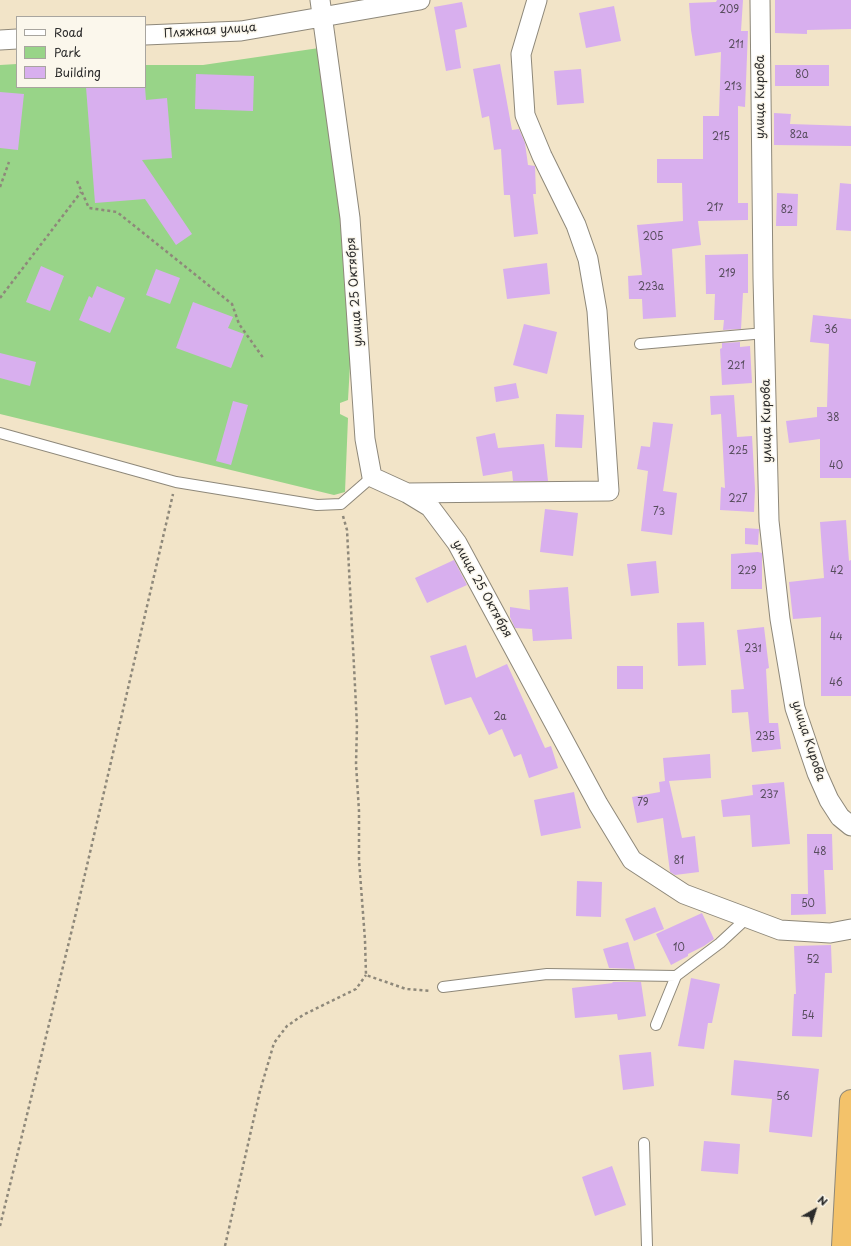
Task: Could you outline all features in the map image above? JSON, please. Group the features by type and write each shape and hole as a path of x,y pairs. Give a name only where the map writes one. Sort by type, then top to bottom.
{"highway":[{"path":"843,1246 851,1101"}],"street":[{"name":"Пляжная улица","path":"146,34 241,31 321,9 420,0"},
{"path":"407,493 609,492 597,312 588,260 576,224 542,156 525,115 521,54 537,0"},
{"name":"улица Кирова","path":"760,0 762,278 765,333 769,521 780,619 794,701 817,773 829,800 840,817 851,826"},
{"name":"улица 25 Октября","path":"321,9 350,218 365,439 372,477 407,493 430,507 457,543 598,804 632,860 684,894 780,930 830,933 851,929"},
{"path":"0,40 16,39"}],"lane":[{"path":"640,344 765,333"},
{"path":"0,433 176,482 317,505 341,504 372,477"},
{"path":"656,1025 676,976 720,943 747,918"},
{"path":"443,987 547,974 676,976"},
{"path":"644,1143 647,1246"}],"path":[{"path":"0,187 9,162"},
{"path":"77,181 89,208 117,212 232,304 239,324 264,359"},
{"path":"0,298 81,191"},
{"path":"0,1226 76,913 176,482"},
{"path":"225,1246 260,1091 274,1043 287,1026 303,1015 356,989 366,975 359,860 359,811 356,764 357,725 347,530 341,504"},
{"path":"366,975 406,989 429,992 443,987"}],"green space":[{"path":"319,48 343,216 351,347 348,400 340,403 340,414 348,418 345,492 334,495 0,414 0,65 16,64 16,88 146,88 146,65 203,65"}],"building":[{"path":"717,0 743,0 741,31 748,31 745,107 738,106 738,203 748,203 748,220 698,221 701,245 672,249 676,317 643,319 642,299 629,299 628,276 642,275 637,225 683,221 682,183 657,183 657,159 703,159 703,116 719,116 721,52 695,56 689,3 716,2"},
{"path":"775,0 851,0 851,29 807,30 807,34 775,33"},
{"path":"462,2 467,27 455,30 461,68 446,71 434,7"},
{"path":"614,6 621,41 586,48 579,13"},
{"path":"500,64 512,130 519,129 525,143 528,165 535,166 536,194 533,194 538,234 514,237 510,195 504,195 501,149 494,150 489,116 482,118 473,69"},
{"path":"775,65 829,65 829,86 775,86"},
{"path":"581,69 584,103 557,105 554,71"},
{"path":"196,74 254,76 253,111 195,109"},
{"path":"86,88 145,88 146,100 167,98 172,158 142,160 192,234 176,245 145,199 95,203"},
{"path":"0,92 24,94 18,150 0,148"},
{"path":"774,113 791,114 790,124 851,126 851,146 774,145"},
{"path":"840,183 851,184 851,231 836,230"},
{"path":"777,193 798,194 797,226 776,226"},
{"path":"748,254 748,293 743,293 741,329 723,330 724,320 714,320 715,294 706,294 705,255"},
{"path":"547,263 550,294 507,299 503,269"},
{"path":"41,266 64,276 50,311 26,302"},
{"path":"156,269 180,278 170,304 146,295"},
{"path":"97,286 125,298 110,333 79,320 89,296 92,298"},
{"path":"193,302 233,317 228,328 244,334 231,368 176,348"},
{"path":"813,315 851,319 851,478 820,478 820,439 789,443 786,421 817,417 817,407 827,407 829,344 810,342"},
{"path":"524,324 557,332 547,374 513,365"},
{"path":"740,342 740,347 750,346 752,383 722,385 720,349 722,348 722,343"},
{"path":"0,353 36,362 30,386 0,378"},
{"path":"516,383 519,398 496,402 494,387"},
{"path":"734,395 737,437 752,436 755,489 754,512 720,510 721,487 725,488 721,414 711,415 710,396"},
{"path":"233,401 248,405 231,465 216,461"},
{"path":"556,414 584,415 582,448 555,447"},
{"path":"653,422 673,424 663,491 677,493 672,535 641,531 648,471 637,469 641,446 650,447"},
{"path":"495,433 498,448 544,444 548,481 513,481 512,471 483,476 476,437"},
{"path":"545,509 578,513 573,556 540,552"},
{"path":"846,520 849,561 851,560 851,696 821,696 821,617 793,619 789,582 824,578 820,522"},
{"path":"745,528 759,529 758,545 745,544"},
{"path":"762,553 762,589 731,589 731,554"},
{"path":"454,560 467,585 427,603 415,578"},
{"path":"656,561 659,593 631,596 627,564"},
{"path":"568,587 572,639 533,641 532,629 515,628 510,617 510,607 530,610 529,590"},
{"path":"704,622 706,665 678,666 677,623"},
{"path":"764,627 769,668 766,669 769,723 778,723 781,749 752,752 748,712 732,713 731,690 744,689 737,630"},
{"path":"466,645 476,678 507,664 545,748 551,746 558,768 529,778 521,754 514,757 502,729 489,735 471,697 445,705 430,656"},
{"path":"617,666 643,666 643,689 617,689"},
{"path":"710,754 711,778 669,781 682,838 695,836 699,872 675,875 670,872 663,818 637,823 632,797 660,792 659,782 665,781 663,758"},
{"path":"784,782 790,844 752,847 750,815 723,817 721,800 753,795 752,785"},
{"path":"574,792 581,828 541,836 534,800"},
{"path":"807,834 832,834 833,870 824,870 826,914 791,915 791,894 808,894"},
{"path":"577,881 602,882 601,917 576,916"},
{"path":"655,907 664,929 634,941 625,919"},
{"path":"702,913 714,939 671,965 656,934"},
{"path":"628,942 635,969 609,968 603,949"},
{"path":"831,945 832,973 825,973 822,1037 792,1036 794,994 796,994 794,946"},
{"path":"691,978 720,984 712,1023 708,1023 704,1049 678,1046"},
{"path":"612,982 641,982 646,1016 618,1020 617,1014 575,1018 572,988 613,983"},
{"path":"651,1052 654,1086 623,1090 619,1055"},
{"path":"734,1060 819,1069 812,1137 769,1132 772,1099 731,1095"},
{"path":"704,1141 740,1144 738,1174 701,1171"},
{"path":"612,1166 626,1205 595,1216 582,1177"}]}
